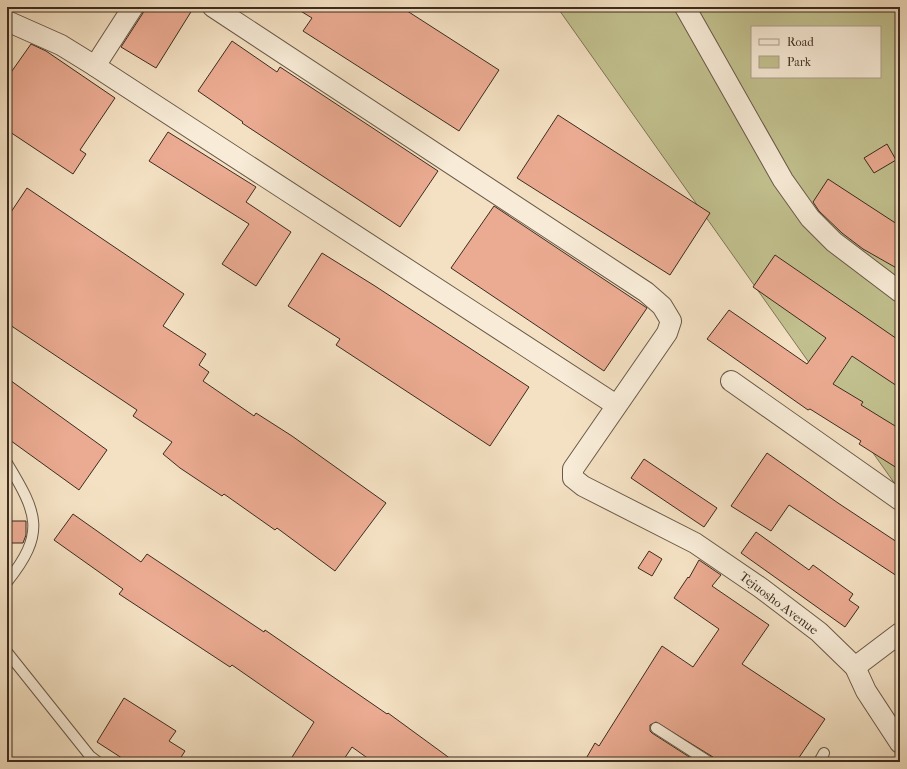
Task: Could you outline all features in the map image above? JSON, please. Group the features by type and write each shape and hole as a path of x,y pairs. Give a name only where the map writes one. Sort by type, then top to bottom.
{"street":[{"path":"95,66 134,7"},
{"name":"Tejuosho Avenue","path":"213,7 640,288 662,306 671,321 667,333 616,404 573,469 574,478 583,486 695,543 761,588 819,632 855,667 866,690 900,743"},
{"path":"685,7 783,180 810,218 834,242 900,292"},
{"path":"7,21 61,45 95,66 616,404"},
{"path":"731,380 900,500"},
{"path":"855,667 900,632"}],"lane":[{"path":"7,463 31,504 34,532 28,552 7,582"},
{"path":"7,652 90,756 98,762"},
{"path":"656,728 709,762"},
{"path":"819,762 824,753"}],"green space":[{"path":"557,7 900,7 900,491"}],"building":[{"path":"144,7 194,7 156,68 121,47 143,13"},
{"path":"294,7 401,7 499,70 459,131 303,31 312,18"},
{"path":"232,41 277,72 280,67 438,171 400,227 242,123 243,122 198,91"},
{"path":"31,44 46,51 115,98 80,150 86,154 73,174 7,130 7,78"},
{"path":"558,115 710,213 670,275 517,178"},
{"path":"168,132 256,187 246,202 291,232 256,286 222,264 249,224 149,161"},
{"path":"887,144 896,160 874,173 864,158"},
{"path":"828,179 900,226 900,270 863,249 842,233 819,211 813,202"},
{"path":"27,188 184,294 163,326 206,354 199,365 209,372 203,381 254,416 256,413 292,436 386,503 335,571 277,528 275,530 224,494 222,496 180,468 163,454 172,442 133,416 137,410 7,323 7,218"},
{"path":"494,206 647,308 604,371 451,268"},
{"path":"322,253 529,387 490,446 336,345 340,339 288,306"},
{"path":"775,255 900,341 900,388 852,356 833,384 863,402 861,405 900,429 900,470 859,444 861,441 810,409 808,410 707,339 729,310 807,364 826,338 753,287"},
{"path":"7,378 107,450 79,490 7,438"},
{"path":"767,453 900,544 900,578 789,505 771,531 731,506"},
{"path":"644,459 717,508 704,527 631,478"},
{"path":"73,514 141,562 147,554 264,632 265,630 387,714 388,713 455,762 373,762 352,747 342,762 289,762 314,722 232,665 230,667 119,594 123,589 54,540"},
{"path":"7,521 26,521 26,535 23,543 7,543"},
{"path":"756,532 809,570 813,565 853,594 849,600 859,607 845,627 741,553"},
{"path":"649,551 662,559 652,576 638,568"},
{"path":"699,560 721,575 712,586 769,625 742,664 825,719 796,762 715,762 713,757 656,722 650,725 650,731 652,733 697,762 584,762 595,743 599,746 662,646 693,667 719,629 674,598 688,577 689,578"},
{"path":"124,698 176,731 169,741 185,751 178,762 128,762 97,742"}]}
